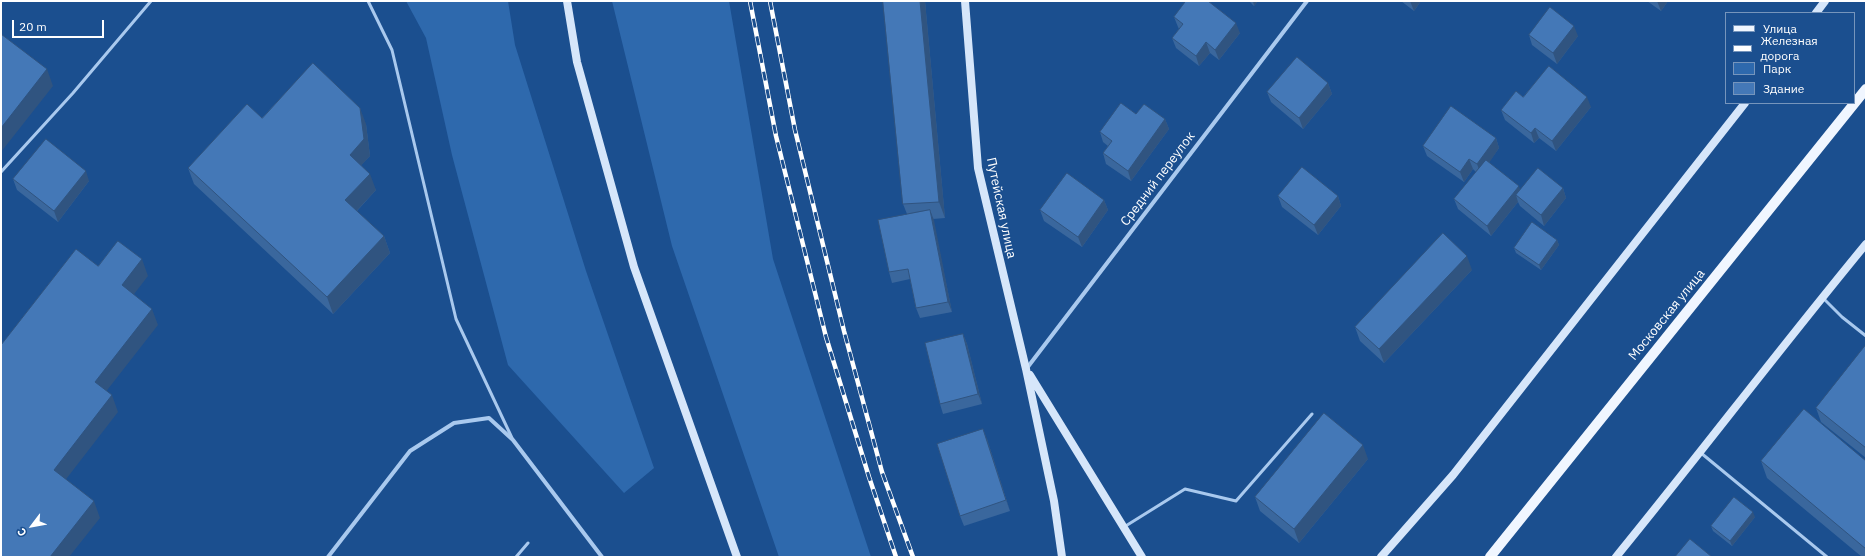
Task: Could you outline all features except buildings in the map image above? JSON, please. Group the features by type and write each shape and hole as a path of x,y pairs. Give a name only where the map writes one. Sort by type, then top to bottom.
{"main road":[{"path":"567,1 577,62 634,266 736,557"},
{"name":"Путейская улица","path":"965,1 978,168 1026,369 1054,501 1062,557"},
{"path":"1817,12 1825,1"},
{"name":"Московская улица","path":"1855,104 1866,90"},
{"path":"1381,557 1452,475 1744,104"},
{"name":"Московская улица","path":"1490,557 1855,104"},
{"path":"1616,557 1701,453 1822,297 1866,244"},
{"name":"Путейская улица","path":"1026,369 1142,557"}],"street":[{"name":"Средний переулок","path":"1026,369 1307,1"},
{"path":"328,557 410,450 454,423 489,418 513,440 602,557"}],"lane":[{"path":"1,172 73,93 151,1"},
{"path":"368,1 392,50 456,319 513,440"},
{"path":"1822,297 1842,317 1866,336"},
{"path":"1124,527 1185,489 1236,501 1312,414"},
{"path":"1701,453 1827,557"},
{"path":"516,557 528,543"}],"green space":[{"path":"406,1 508,1 515,45 586,271 654,468 624,493 508,365 452,155 426,38"},
{"path":"612,1 729,1 773,259 871,557 779,557 672,246"}],"railway":[{"path":"750,1 776,136 826,337 869,477 896,557"},
{"path":"770,1 795,130 844,331 882,472 913,557"}]}
